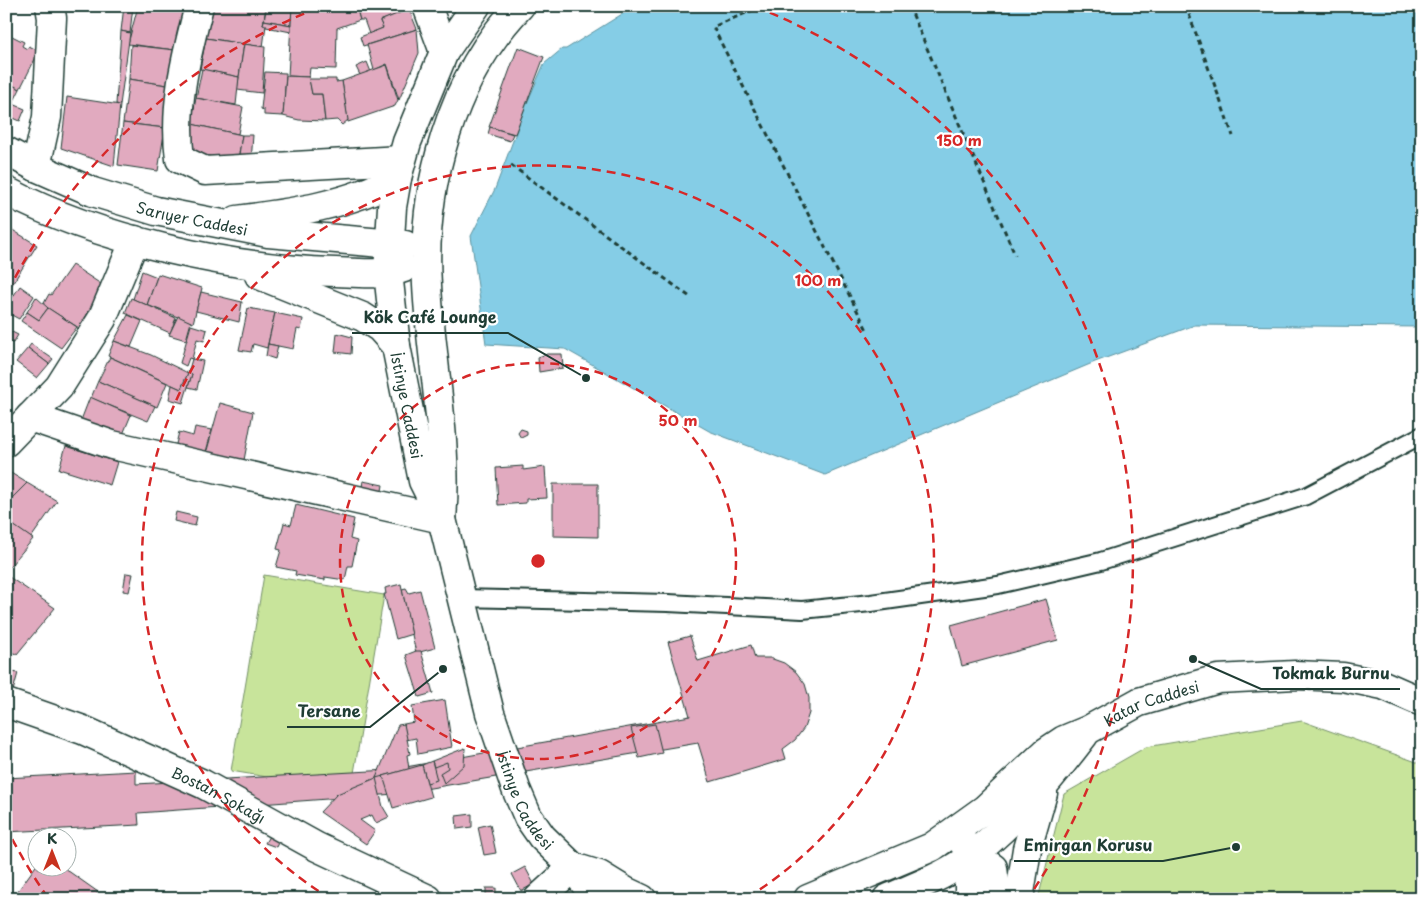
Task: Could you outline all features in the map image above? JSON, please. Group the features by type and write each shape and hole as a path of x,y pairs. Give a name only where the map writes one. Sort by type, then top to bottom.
{"main road":[{"path":"36,168 47,117 52,18 50,6"},
{"path":"198,6 181,77 178,142 180,159 205,172 399,169"},
{"path":"427,6 444,52"},
{"name":"İstinye Caddesi","path":"476,6 444,52 399,169 388,243 388,272 396,346 423,480 442,519 460,598 490,713 516,789 528,816 542,837 573,867 596,899"},
{"name":"İstinye Caddesi","path":"442,519 444,454 428,305 427,255 430,210 440,154 462,93 480,56 520,6"},
{"name":"Sarıyer Caddesi","path":"6,151 36,168 93,192 156,211 212,223 286,235 401,244 427,255"},
{"path":"212,223 324,205 360,195 399,169"},
{"path":"6,191 94,228 135,240 220,260 308,271 362,274 388,272 408,267 427,255"},
{"path":"6,442 59,387 102,319 135,240"},
{"path":"220,260 362,317 380,328 396,346"},
{"path":"30,417 112,445 442,519"},
{"name":"Katar Caddesi","path":"955,832 985,810 1046,752 1064,740 1088,730 1139,702 1218,679 1245,676 1343,677 1383,685 1422,702"},
{"name":"Bostan Sokağı","path":"6,703 83,730 203,784 317,847 428,899"},
{"name":"Katar Caddesi","path":"972,854 1016,819 1088,730"},
{"path":"1019,899 1029,840 1038,804 1048,780"},
{"path":"808,899 932,847 955,832 972,854 993,868 997,899"},
{"path":"887,899 952,868 972,854"},
{"path":"969,899 969,870 972,854"},
{"path":"538,899 573,867"},
{"name":"İstinye Caddesi","path":"573,867 599,875 642,899"},
{"path":"887,899 908,899"}],"lane":[{"path":"460,598 668,602 802,610 871,603 998,585 1101,561 1306,496 1422,435"}],"path":[{"path":"762,6 713,27 867,330"},
{"path":"909,6 1014,255"},
{"path":"1186,6 1233,136"},
{"path":"511,165 690,297"}],"green space":[{"path":"264,575 384,595 351,791 231,771"},
{"path":"1302,721 1422,764 1422,899 1038,899 1064,794 1146,747"}],"water":[{"path":"635,6 1422,6 1422,327 1195,325 1095,362 825,475 709,431 565,349 486,344 471,236 495,189 527,103 544,64 562,49 566,49"}],"building":[{"path":"124,6 133,6 130,33 121,31"},
{"path":"138,6 184,6 175,50 128,44"},
{"path":"212,6 266,7 263,25 266,25 263,47 206,38"},
{"path":"267,6 292,6 291,25 264,20"},
{"path":"292,6 356,6 360,20 337,28 336,69 310,68 309,77 288,76"},
{"path":"356,6 412,6 413,8 380,21 383,28 369,34 364,20 360,20"},
{"path":"409,9 417,29 363,46 360,37 383,28 380,21"},
{"path":"264,20 291,25 291,32 266,27 266,25 263,25"},
{"path":"417,29 419,53 399,100 387,64 374,70 367,45"},
{"path":"121,31 130,33 120,105 116,104"},
{"path":"6,33 24,42 22,46 27,49 29,46 39,51 20,89 6,82"},
{"path":"206,38 244,44 239,77 200,69"},
{"path":"244,44 265,47 262,93 237,90"},
{"path":"131,45 175,50 173,86 129,79"},
{"path":"518,47 544,57 515,134 489,127"},
{"path":"367,62 371,72 360,75 356,67"},
{"path":"387,65 398,100 395,106 348,122 342,81"},
{"path":"202,69 239,77 236,105 196,98"},
{"path":"265,72 286,73 283,116 264,115 264,110 261,109"},
{"path":"286,76 309,77 312,94 322,94 325,121 299,120 283,116"},
{"path":"129,79 173,86 165,128 123,123"},
{"path":"309,79 336,79 336,82 342,81 348,120 342,125 337,120 325,121 322,94 312,94"},
{"path":"6,82 20,89 6,117"},
{"path":"67,97 120,105 114,166 61,148"},
{"path":"196,98 243,107 238,134 191,124"},
{"path":"13,104 25,109 20,121 7,115"},
{"path":"123,123 165,128 158,171 118,165"},
{"path":"187,123 242,135 238,161 181,151"},
{"path":"490,127 513,134 510,141 488,134"},
{"path":"242,135 253,135 251,162 238,161"},
{"path":"6,226 37,245 11,286 6,283"},
{"path":"72,265 104,286 79,328 43,305 49,294 51,295"},
{"path":"142,271 157,277 147,305 133,299"},
{"path":"158,274 202,288 193,323 147,305"},
{"path":"20,286 34,296 19,319 6,312 6,307"},
{"path":"201,292 242,302 239,322 196,311"},
{"path":"36,297 48,308 39,320 27,312"},
{"path":"131,298 176,318 170,333 125,313"},
{"path":"48,308 77,327 61,348 21,321 27,312 39,320"},
{"path":"248,308 275,313 267,348 253,344 251,352 239,350"},
{"path":"275,313 303,319 301,330 297,329 293,349 268,344"},
{"path":"128,315 142,321 131,347 114,341"},
{"path":"178,316 191,322 186,340 169,335"},
{"path":"191,325 207,330 204,341 197,339 192,359 189,358 186,366 180,363"},
{"path":"6,329 18,335 13,343 6,340"},
{"path":"337,333 352,337 351,354 335,352"},
{"path":"114,341 151,355 188,373 181,389 108,356"},
{"path":"31,344 53,359 49,364 28,348"},
{"path":"268,344 278,346 275,359 266,356"},
{"path":"28,348 49,364 37,378 16,362"},
{"path":"547,354 562,354 563,368 539,372 538,357"},
{"path":"110,357 167,383 157,407 98,381"},
{"path":"192,359 203,361 197,389 188,387 192,374 188,373"},
{"path":"188,373 192,374 183,403 169,399 172,385 181,389"},
{"path":"98,381 155,406 148,421 91,398"},
{"path":"90,397 131,415 121,439 78,428"},
{"path":"220,403 253,412 242,471 204,461"},
{"path":"195,427 212,430 204,459 174,452 179,432 193,436"},
{"path":"521,429 527,431 527,435 521,438 518,433"},
{"path":"66,446 117,462 110,485 59,469"},
{"path":"523,466 523,470 545,467 547,498 526,499 526,503 498,505 496,468"},
{"path":"6,470 27,483 6,504"},
{"path":"363,481 383,485 381,497 361,492"},
{"path":"27,483 57,501 31,538 6,521 6,504"},
{"path":"553,484 598,484 598,537 553,536"},
{"path":"296,505 354,519 350,539 357,541 352,566 348,566 345,580 325,577 325,580 295,575 296,571 276,567 281,550 277,549 284,523 291,525"},
{"path":"176,512 197,517 195,526 174,521"},
{"path":"13,525 33,539 6,571 6,534"},
{"path":"126,573 133,574 129,592 123,591"},
{"path":"6,575 55,608 17,654 6,651 9,645 6,643"},
{"path":"401,584 412,634 396,639 384,594 386,594 385,588"},
{"path":"406,588 409,593 420,590 435,648 416,653 402,589"},
{"path":"1046,599 1058,640 962,666 951,625"},
{"path":"690,636 698,661 751,645 755,658 770,658 784,663 796,672 805,684 809,698 809,713 804,728 795,740 783,749 786,759 710,782 698,743 395,794 138,813 139,825 78,828 28,828 28,831 6,832 6,778 136,771 136,784 389,770 690,716 668,642"},
{"path":"421,651 433,693 419,697 406,655"},
{"path":"6,671 18,673 13,691 6,689"},
{"path":"445,700 452,747 418,754 416,738 406,740 404,724 414,722 412,706"},
{"path":"404,724 410,754 407,755 409,769 376,778 398,725"},
{"path":"655,724 662,753 639,758 631,728"},
{"path":"465,748 464,765 444,783 440,773 448,768 447,762 434,767 432,761"},
{"path":"432,761 437,780 427,783 422,765"},
{"path":"422,765 431,797 393,808 383,776"},
{"path":"376,778 383,807 389,817 376,823 372,815 360,820 375,831 366,844 320,812 337,794"},
{"path":"472,814 472,827 457,829 456,816"},
{"path":"490,824 496,853 484,855 478,827"},
{"path":"272,831 282,835 276,847 265,843"},
{"path":"525,867 534,884 521,891 512,874"},
{"path":"28,877 78,878 98,892 94,899 12,899"},
{"path":"486,888 496,888 496,898 486,898"}],"place":[{"name":"Kök Café Lounge","path":"586,378"},
{"name":"Tokmak Burnu","path":"1193,659"},
{"name":"Tersane","path":"443,669"},
{"name":"Emirgan Korusu","path":"1236,847"}]}
